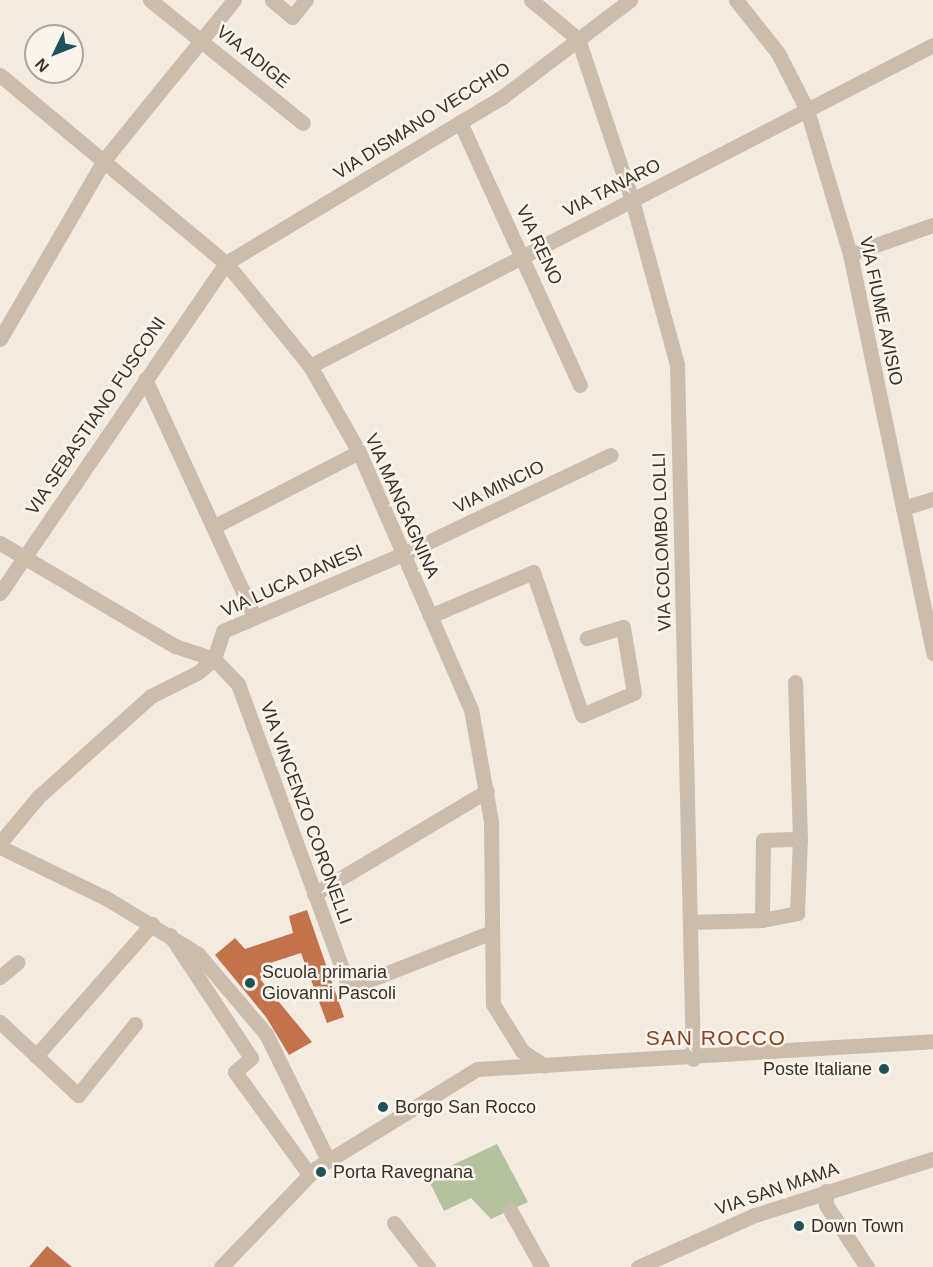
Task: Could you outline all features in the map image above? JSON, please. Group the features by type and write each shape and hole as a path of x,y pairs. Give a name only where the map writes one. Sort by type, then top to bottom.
{"street":[{"name":"VIA ADIGE","path":"150,0 303,123"},
{"path":"0,339 104,160 203,42 234,0"},
{"path":"272,0 292,17 306,0"},
{"path":"531,0 578,39"},
{"name":"VIA DISMANO VECCHIO","path":"226,263 460,122 630,0"},
{"name":"VIA FIUME AVISIO","path":"736,0 778,53 807,110 850,254 933,653"},
{"name":"VIA COLOMBO LOLLI","path":"578,39 632,200 677,364 693,1059"},
{"name":"VIA TANARO","path":"310,366 933,45"},
{"name":"VIA MANGAGNINA","path":"0,75 226,263 310,366 359,452 471,709 487,790 493,1004 522,1051 545,1066"},
{"name":"VIA RENO","path":"460,122 580,385"},
{"path":"850,254 933,225"},
{"name":"VIA SEBASTIANO FUSCONI","path":"0,593 226,263"},
{"path":"145,379 254,616"},
{"path":"213,527 359,452"},
{"name":"VIA MINCIO","path":"403,554 611,455"},
{"path":"903,508 933,499"},
{"path":"0,543 175,646 214,659"},
{"name":"VIA LUCA DANESI","path":"214,659 223,631 403,554"},
{"path":"430,615 533,572 582,714 634,693 623,627 587,638"},
{"path":"214,659 197,673 151,696 38,797 0,845 106,898 198,954 266,1034 318,1166"},
{"name":"VIA VINCENZO CORONELLI","path":"214,659 238,684 350,988 492,932"},
{"path":"690,922 762,920 797,913 800,839 795,682"},
{"path":"314,894 487,790"},
{"path":"762,920 763,840 800,839"},
{"path":"36,1056 152,924"},
{"path":"170,935 250,1058 235,1072 318,1166"},
{"path":"0,977 18,962"},
{"path":"3,1030 36,1056 78,1095 135,1024"},
{"path":"221,1267 318,1166 354,1141 477,1069 693,1059 933,1041"},
{"name":"VIA SAN MAMA","path":"638,1267 755,1215 933,1159"},
{"path":"826,1191 826,1205 867,1267"},
{"path":"510,1210 542,1267"},
{"path":"394,1223 428,1267"}],"green space":[{"path":"497,1144 528,1202 491,1219 471,1198 444,1211 427,1177"}],"building":[{"name":"Scuola primaria Giovanni Pascoli","path":"307,910 344,1017 327,1023 301,953 267,964 269,972 260,979 312,1042 289,1055 266,1017 215,955 235,938 245,949 293,933 289,916"},
{"path":"47,1246 72,1267 29,1267"}],"place":[{"name":"Scuola primaria Giovanni Pascoli","path":"250,983"},
{"name":"Poste Italiane","path":"884,1069"},
{"name":"Borgo San Rocco","path":"383,1107"},
{"name":"Porta Ravegnana","path":"321,1172"},
{"name":"Down Town","path":"799,1226"}],"district":[{"name":"SAN ROCCO","path":"716,1038"}]}
